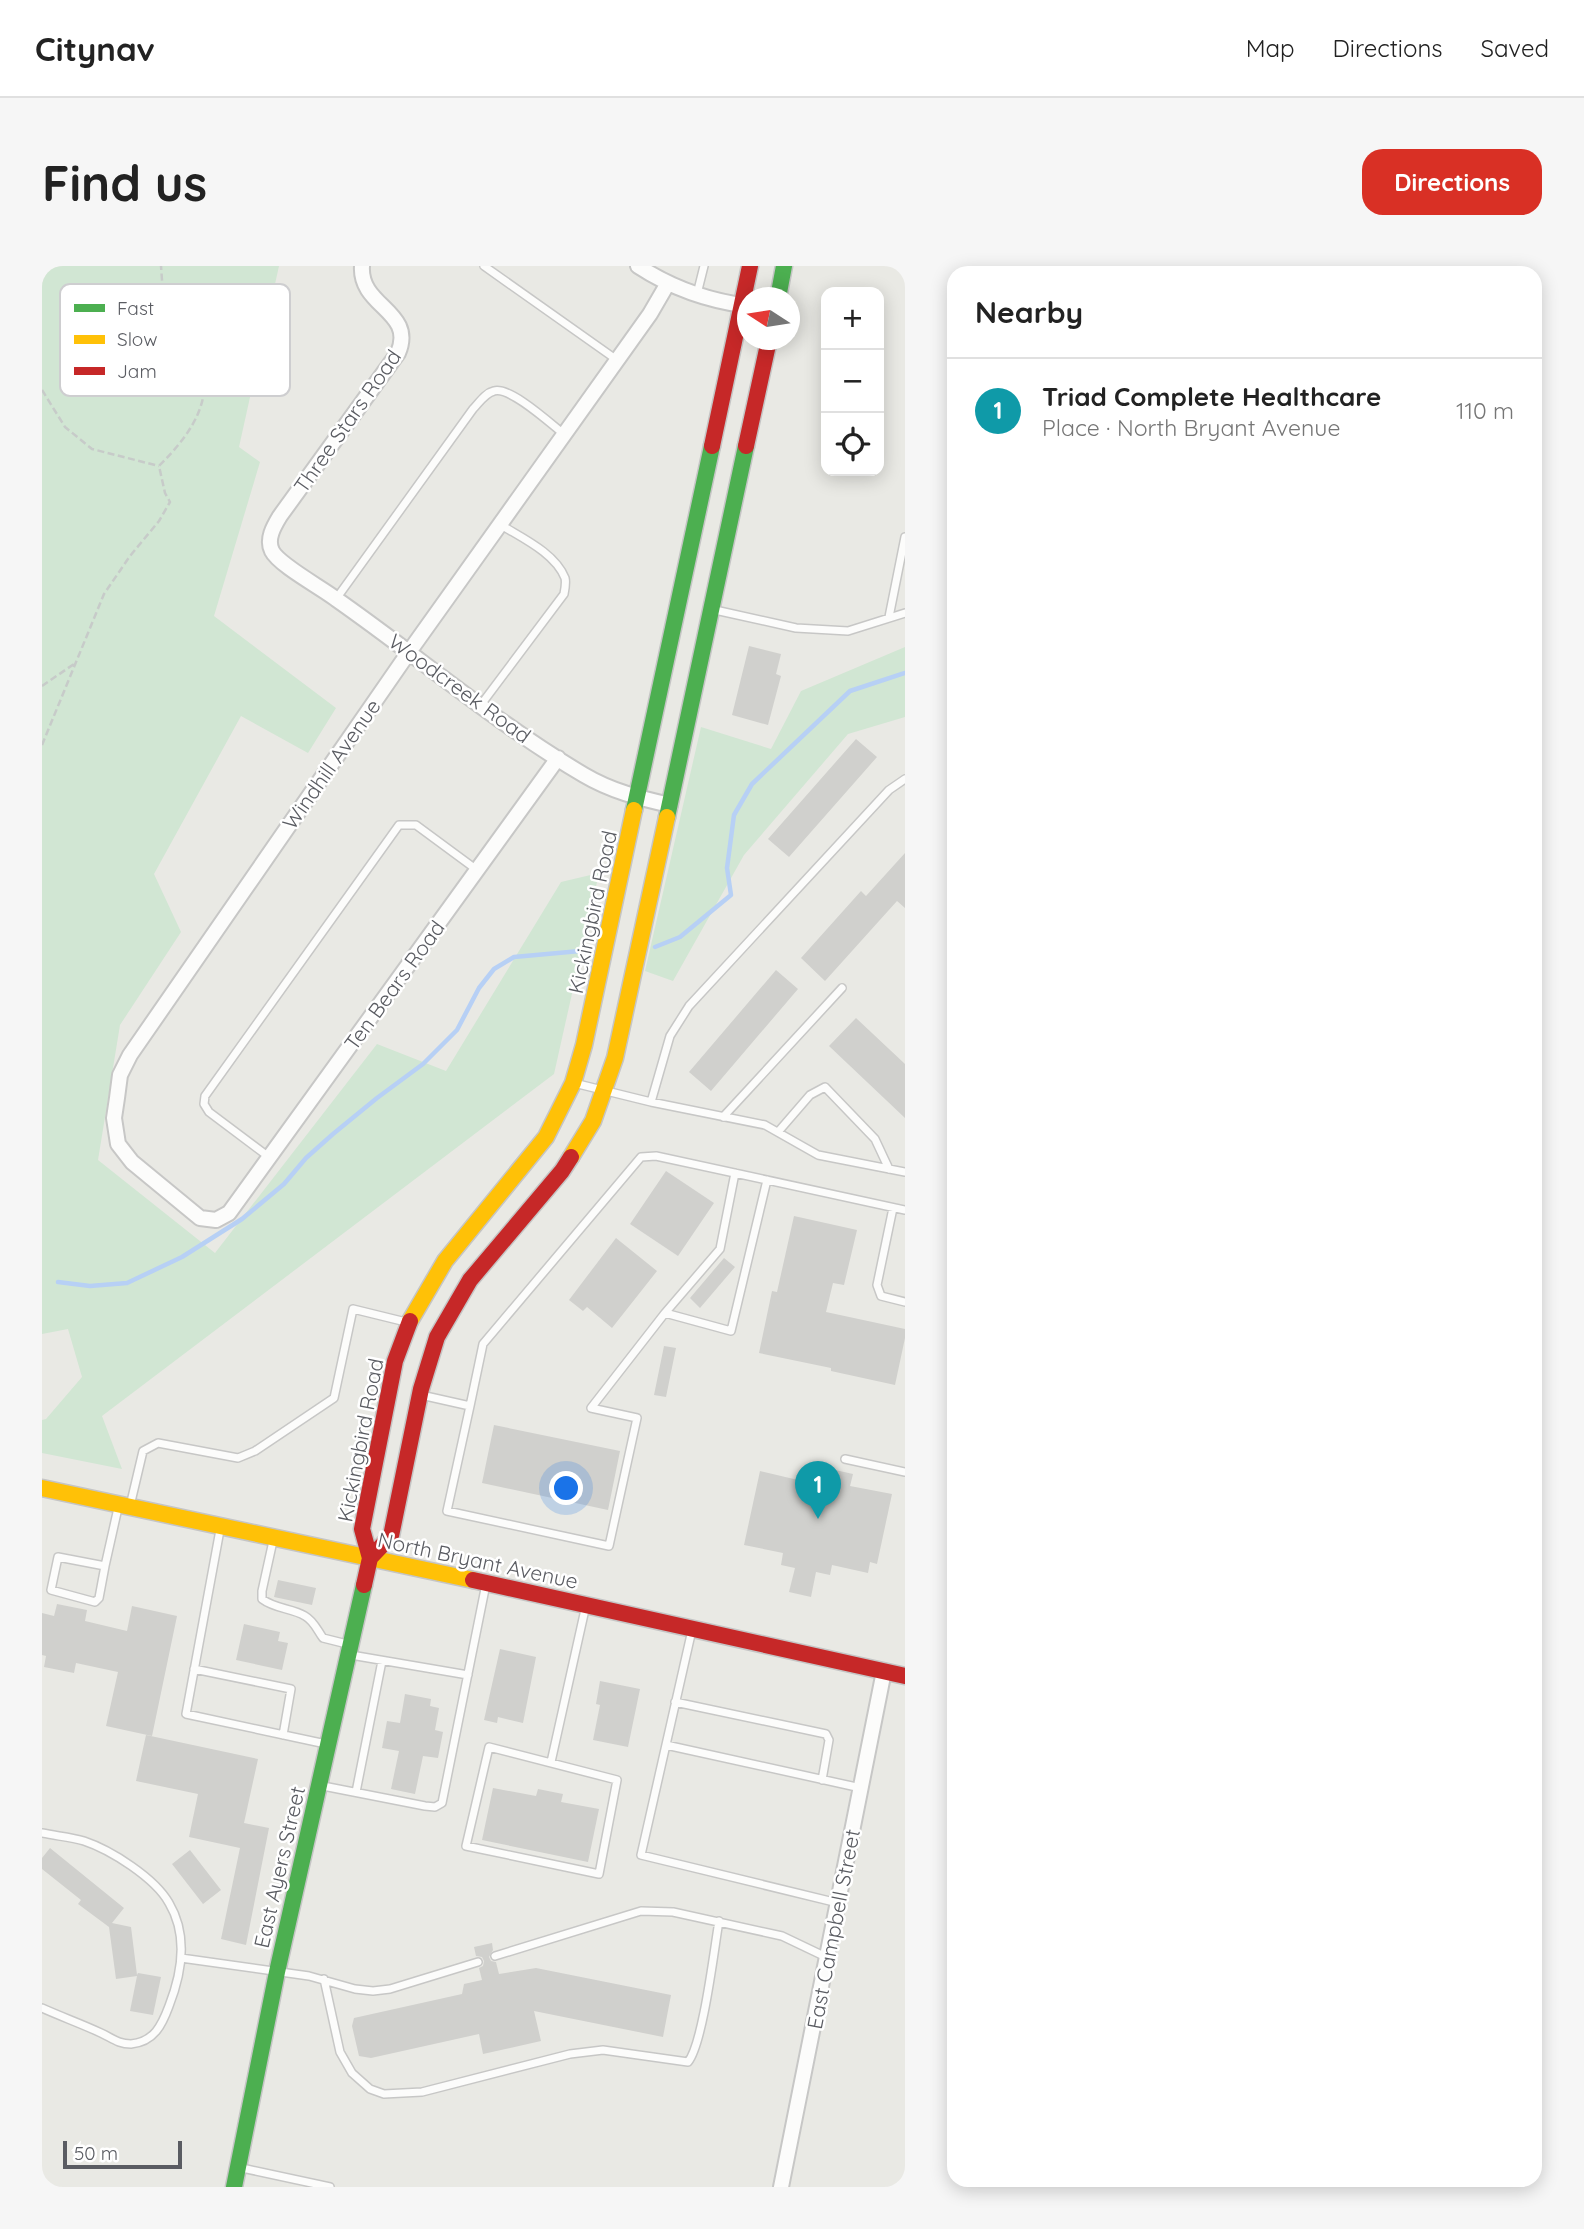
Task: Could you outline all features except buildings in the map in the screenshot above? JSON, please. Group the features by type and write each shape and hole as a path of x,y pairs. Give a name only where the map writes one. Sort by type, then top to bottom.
{"street":[{"name":"Three Stars Road","path":"270,542 272,529 280,516 398,353 402,341 401,328 395,318 367,291 361,278 362,266"},
{"path":"638,266 668,284 697,295 737,304"},
{"name":"Kickingbird Road","path":"747,287 750,266"},
{"path":"780,287 784,266"},
{"name":"Windhill Avenue","path":"229,1213 216,1220 200,1218 132,1162 118,1143 114,1118 120,1075 137,1043 409,652 618,360 668,284"},
{"name":"Kickingbird Road","path":"370,1558 362,1529 395,1361 409,1323 445,1261 546,1137 573,1083 584,1045 638,797 685,650 710,535 738,350"},
{"name":"Kickingbird Road","path":"370,1558 391,1536 420,1395 437,1337 470,1280 562,1171 593,1121 605,1091 615,1058 670,804 685,650 712,609 710,535 766,350"},
{"name":"Woodcreek Road","path":"270,542 272,552 289,567 336,598 480,706 558,758 614,790 670,804"},
{"name":"Ten Bears Road","path":"229,1213 558,758"},
{"name":"North Bryant Avenue","path":"42,1488 905,1676"},
{"name":"East Ayers Street","path":"234,2187 277,1972 370,1558"},
{"name":"East Campbell Street","path":"780,2187 884,1671"}],"lane":[{"path":"484,266 618,360"},
{"path":"697,295 704,266"},
{"path":"336,598 473,409 488,393 505,391 565,435"},
{"path":"480,706 564,594 565,579 557,566 543,552 501,525"},
{"path":"890,617 905,537"},
{"path":"712,609 796,628 848,631 905,612"},
{"path":"651,1102 670,1036 689,1006 890,790 905,779"},
{"path":"270,1157 209,1112 204,1104 205,1096 399,825 416,825 477,870"},
{"path":"723,1116 842,988"},
{"path":"573,1083 765,1125 818,1155 905,1172"},
{"path":"778,1132 810,1095 825,1087 875,1139 889,1169"},
{"path":"735,1173 720,1249 665,1313 591,1408 637,1418 609,1546 447,1511 483,1344 641,1157 656,1156 735,1173 893,1208 905,1210"},
{"path":"665,1313 732,1331 766,1180"},
{"path":"893,1208 877,1285 881,1296 905,1302"},
{"path":"105,1566 60,1556 56,1559 51,1590 94,1602 99,1598 105,1566 143,1451 158,1443 238,1458 255,1451 334,1398 353,1309 409,1323"},
{"path":"420,1395 470,1406"},
{"path":"845,1460 905,1472"},
{"path":"221,1526 186,1714 328,1744"},
{"path":"274,1537 262,1591 262,1599 268,1604 305,1616 315,1625 323,1639 350,1650 382,1661 468,1675"},
{"path":"319,1785 435,1807 442,1804 486,1583"},
{"path":"551,1762 586,1605"},
{"path":"693,1629 642,1856 838,1903"},
{"path":"356,1792 382,1661"},
{"path":"194,1669 291,1689 283,1735"},
{"path":"676,1702 826,1734 829,1740 822,1780"},
{"path":"666,1745 862,1788"},
{"path":"489,1747 551,1762 617,1780 599,1874 466,1846 489,1747"},
{"path":"42,1833 84,1841 140,1871 169,1902 180,1931 181,1958 177,1987 162,2026 154,2035 139,2042 118,2043 42,2008"},
{"path":"495,1956 641,1911 673,1912 782,1936 827,1958"},
{"path":"324,1979 340,2052 352,2073 370,2089 384,2094 422,2092 570,2054 603,2050 688,2062 695,2049 701,2026 719,1921"},
{"path":"181,1958 324,1979 355,1989 373,1991 390,1989 478,1962"},
{"path":"238,2168 330,2187"}],"path":[{"path":"161,266 163,284"},
{"path":"42,390 65,427 92,449 159,466"},
{"path":"159,466 194,425 203,396"},
{"path":"42,745 104,594 130,556 159,521 170,502 165,493 159,466"},
{"path":"42,686 74,664"}],"green space":[{"path":"42,266 279,266 275,284 60,284 60,396 250,396 239,447 260,462 214,616 336,708 308,753 241,716 154,874 181,932 120,1025 98,1160 215,1253 377,1044 446,1071 561,882 599,873 554,1074 102,1416 122,1469 42,1453 42,1420 46,1419 82,1377 68,1329 42,1334"},
{"path":"905,647 905,717 848,734 744,855 673,981 645,971 701,727 771,749 801,691"}],"waterway":[{"path":"655,947 680,937 731,895 727,868 734,815 752,784 850,691 905,673"},
{"path":"58,1282 90,1286 127,1283 182,1257 242,1219 284,1184 306,1158 333,1134 423,1064 457,1030 479,988 494,969 514,957 591,950"}],"traffic: fast":[{"path":"780,287 784,266"},
{"path":"634,810 712,446"},
{"path":"667,817 746,446"},
{"path":"234,2187 277,1972 364,1585"}],"traffic: slow":[{"path":"410,1321 445,1261 546,1137 573,1083 584,1045 634,810"},
{"path":"571,1157 593,1121 615,1058 667,817"},
{"path":"42,1488 473,1580"}],"traffic: jam":[{"path":"712,446 750,266"},
{"path":"746,446 767,350"},
{"path":"370,1558 391,1536 421,1389 437,1337 470,1280 571,1157"},
{"path":"364,1585 370,1558 362,1529 395,1361 410,1321"},
{"path":"473,1580 905,1676"}],"place":[{"name":"Triad Complete Healthcare","path":"818,1519"}]}
